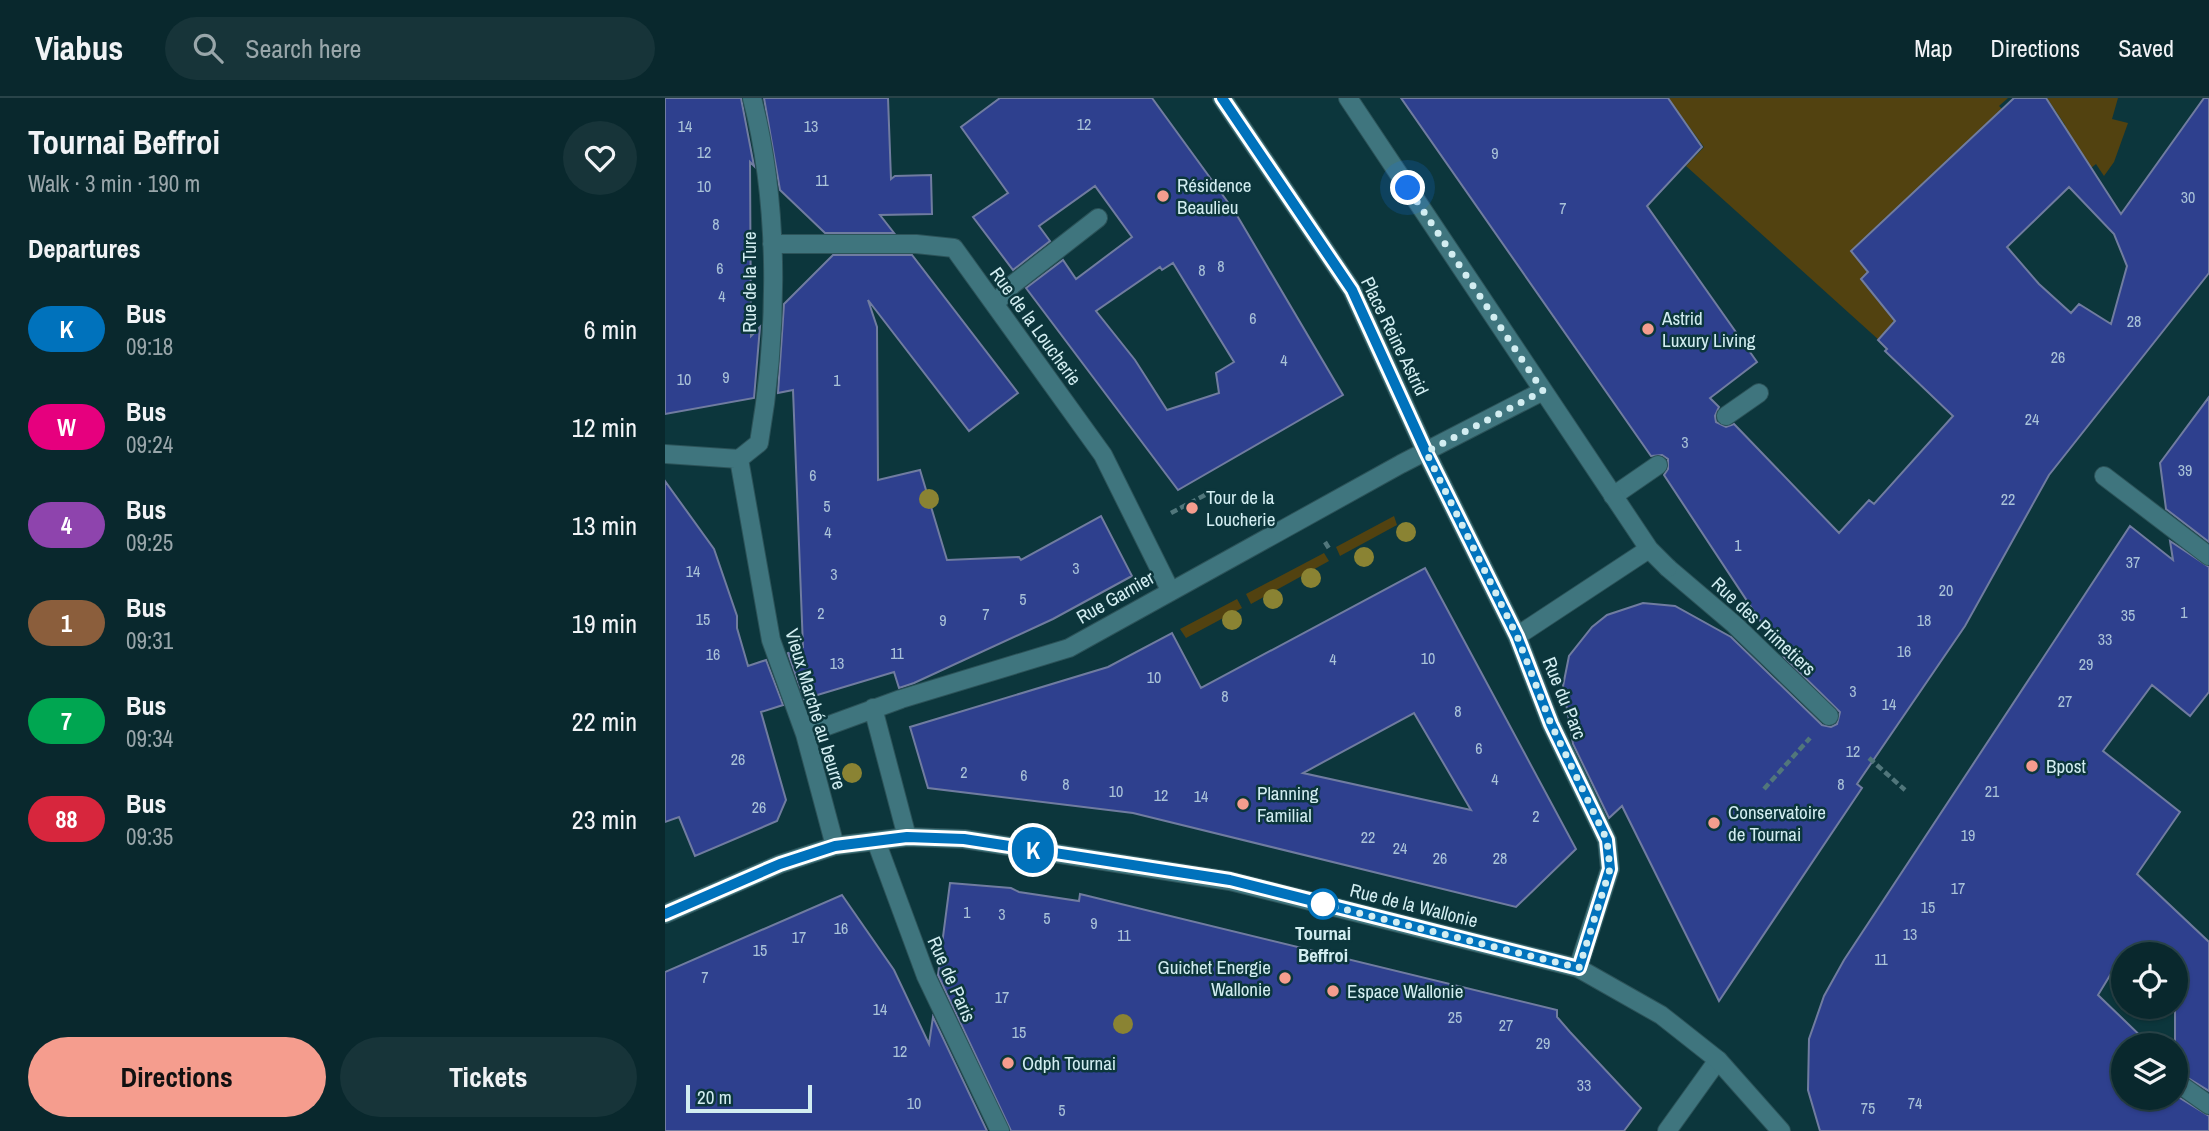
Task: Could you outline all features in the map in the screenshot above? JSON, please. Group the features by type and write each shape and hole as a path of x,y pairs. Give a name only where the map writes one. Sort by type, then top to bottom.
{"street":[{"name":"Rue de la Ture","path":"739,459 759,443 768,393 772,244 763,141 752,98"},
{"name":"Place Reine Astrid","path":"1222,98 1352,290 1426,452"},
{"path":"1348,98 1649,550 1517,636"},
{"path":"995,304 1012,285 1098,218"},
{"name":"Rue de la Loucherie","path":"772,244 916,244 954,248 1103,455 1170,590"},
{"path":"1426,452 1543,391"},
{"path":"1727,416 1759,393"},
{"name":"Rue Garnier","path":"805,734 873,708 1069,648 1170,590 1426,452"},
{"name":"Rue du Parc","path":"1426,452 1517,636 1551,724 1607,840 1611,855 1603,895 1579,968"},
{"path":"665,454 739,459"},
{"name":"Vieux Marché au beurre","path":"739,459 771,640 805,734 835,846"},
{"path":"1613,496 1658,465"},
{"path":"2104,476 2209,556"},
{"name":"Rue des Primetiers","path":"1649,550 1735,625 1829,716"},
{"path":"873,708 907,837"},
{"name":"Rue de la Wallonie","path":"665,914 780,864 835,846 907,837 964,839 1230,880 1579,968 1661,1016 1718,1060 1781,1131"},
{"name":"Rue de Paris","path":"876,841 926,976 1000,1131"},
{"path":"1667,1131 1703,1085 1718,1060"},
{"path":"2188,1091 2209,1105"}],"path":[{"path":"1171,513 1207,494"},
{"path":"1324,541 1330,550"},
{"path":"1764,789 1829,716"},
{"path":"1869,758 1905,790"}],"shaded area":[{"path":"1668,98 2008,98 1999,106 2003,110 1852,252 1868,273 1861,280 1894,320 1880,341 1686,166 1704,147"},
{"path":"2047,98 2118,98 2112,119 2128,123 2114,162 2104,176 2096,164 2085,173 2063,129 2065,125"},
{"path":"1394,516 1397,525 1340,556 1336,547"},
{"path":"1324,553 1329,561 1251,604 1246,594"},
{"path":"1237,599 1242,608 1186,638 1180,629"}],"building":[{"path":"665,98 741,98 754,166 750,162 751,336 760,327 754,398 665,414"},
{"path":"764,98 888,98 891,179 895,176 931,175 932,214 880,215 894,233 825,233 780,190"},
{"path":"1000,98 1152,98 1235,212 1343,395 1178,490 1026,288 1063,260 1076,279 1132,237 1095,186 1039,226 1050,241 1013,270 973,217 1008,193 961,127","holes":["1173,263 1234,362 1216,373 1219,393 1167,410 1135,360 1096,311 1160,267 1162,270"]},
{"path":"1401,98 1668,98 1702,147 1647,206 1757,362 1710,398 1719,407 1715,416 1716,422 1726,427 1734,424 1839,533 1869,500 1874,504 1953,416 1885,351 1887,349 1878,340 1895,321 1861,279 1868,272 1851,251 2014,98 2046,98 2121,214 2204,98 2209,98 2209,273 2049,475 1965,626 1857,784 1862,788 1719,1001 1622,806 1609,818 1573,744 1563,686 1569,656 1592,627 1607,615 1643,603 1675,606 1731,637 1822,725 1831,727 1837,724 1840,712 1784,657 1664,475 1668,469 1668,459 1662,455 1651,456","holes":["2069,187 2114,234 2127,266 2111,324 2079,304 2071,313 2039,284 2007,247"]},
{"path":"833,255 912,255 1018,393 969,431 868,300 877,327 878,480 920,470 947,560 1019,557 1021,560 1101,516 1132,576 1053,619 914,683 899,688 894,672 804,699 788,653 803,647 793,390 778,393 784,304"},
{"path":"2209,397 2209,542 2166,509 2160,463"},
{"path":"665,481 714,549 737,616 737,628 748,666 766,660 783,705 761,712 786,800 777,821 695,856 679,817 665,822"},
{"path":"2130,526 2173,560 2170,541 2209,567 2209,692 2190,716 2152,685 2103,751 2180,812 2137,874 2209,942 2209,1091 2188,1078 2188,1033 2175,1033 2175,1019 2188,1019 2188,942 2111,942 2111,974 2098,995 2111,1008 2111,1019 2123,1019 2138,1033 2111,1033 2111,1110 2188,1110 2188,1103 2209,1116 2209,1131 1820,1131 1808,1090 1809,1039 1824,996 1844,960"},
{"path":"1425,568 1576,849 1516,907 1133,813 928,788 910,727 1108,667 1172,633 1201,688","holes":["1414,713 1471,810 1303,773"]},
{"path":"950,883 1011,888 1019,892 1079,901 1080,894 1557,1010 1557,1017 1641,1108 1624,1131 1011,1131 938,975"},
{"path":"842,895 894,970 929,1044 933,1017 987,1131 665,1131 665,972"}],"bus line":[{"name":"K","path":"665,914 780,864 835,846 907,837 964,839 1230,880 1579,968 1610,869 1611,855 1607,840 1551,724 1517,636 1426,452 1352,290 1222,98"}],"place":[{"name":"Résidence Beaulieu","path":"1163,196"},
{"name":"Astrid Luxury Living","path":"1648,329"},
{"name":"Tour de la Loucherie","path":"1192,508"},
{"name":"Bpost","path":"2032,766"},
{"name":"Planning Familial","path":"1243,804"},
{"name":"Conservatoire de Tournai","path":"1714,823"},
{"name":"Tournai Beffroi","path":"1323,904"},
{"name":"Guichet Energie Wallonie","path":"1285,978"},
{"name":"Espace Wallonie","path":"1333,991"},
{"name":"Odph Tournai","path":"1008,1063"}],"route":[{"path":"1323,904 1579,968 1610,869 1611,855 1607,840 1551,724 1517,636 1426,452 1543,391 1408,188"}]}
